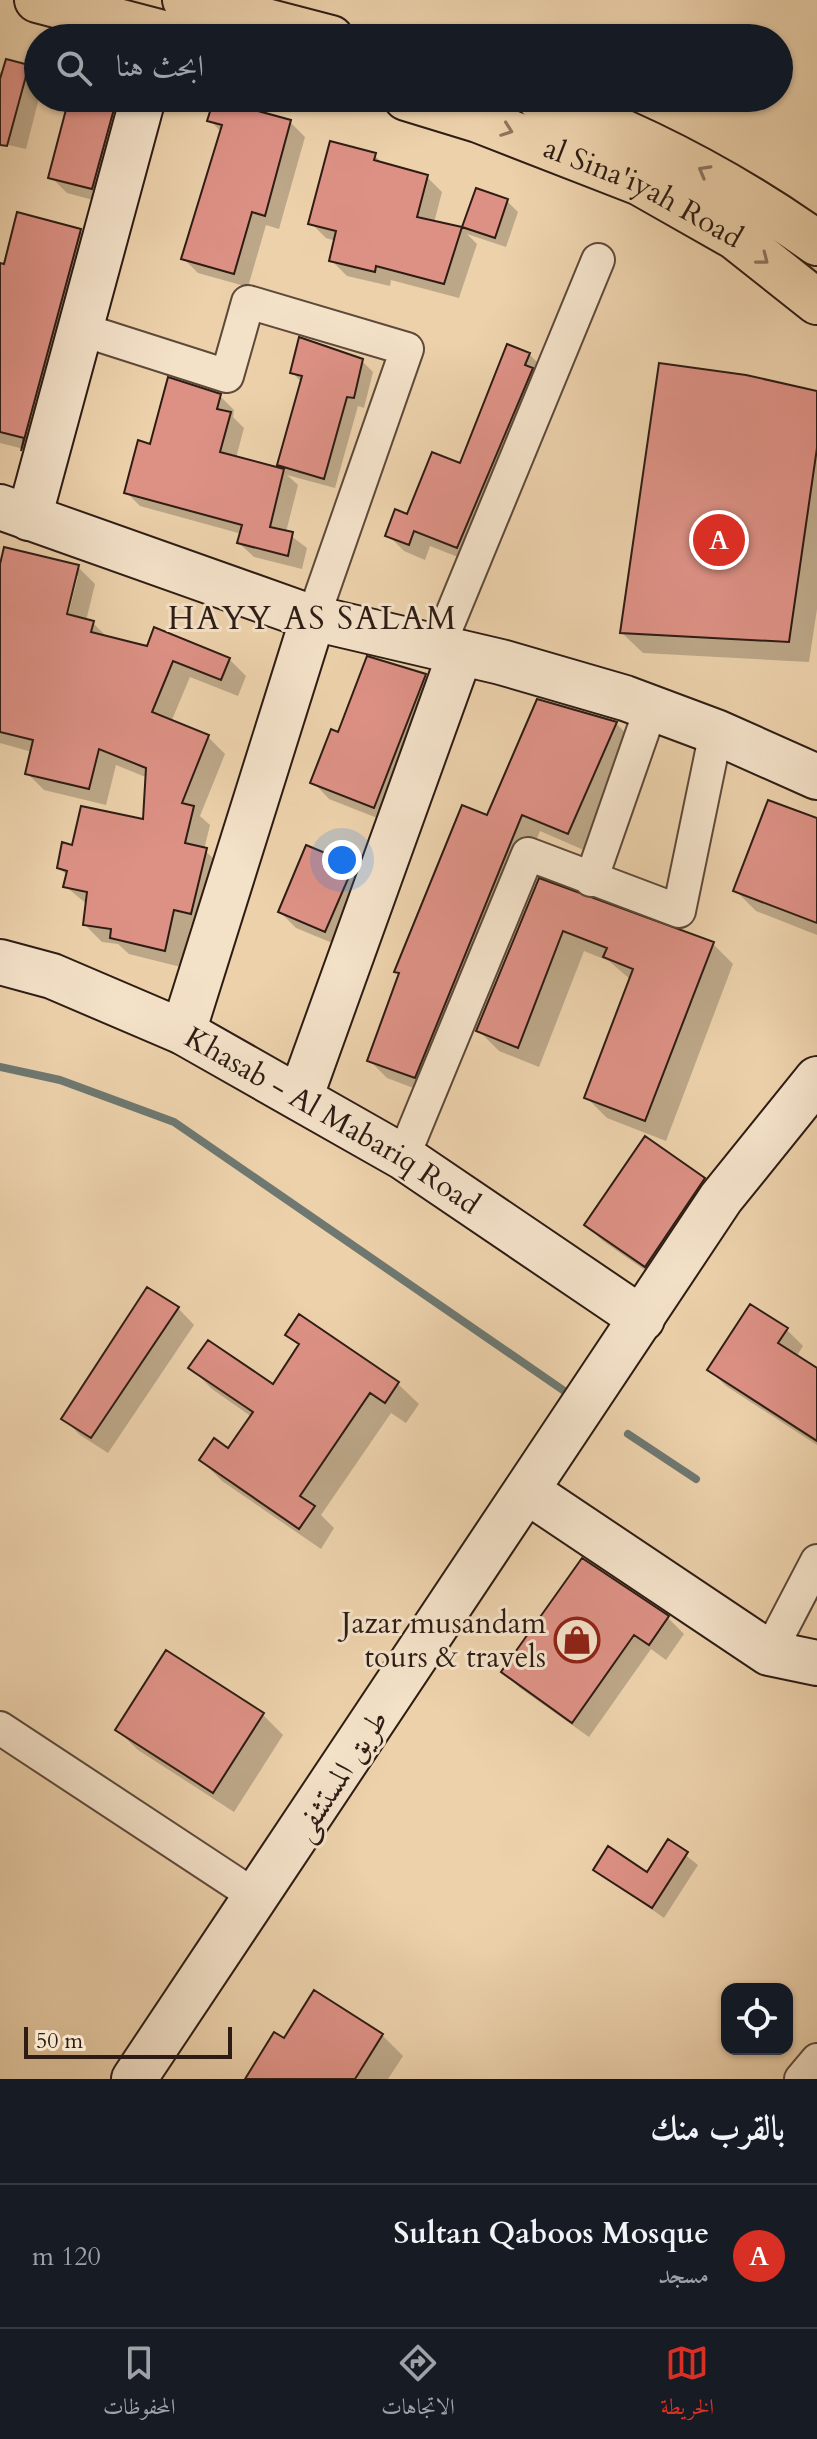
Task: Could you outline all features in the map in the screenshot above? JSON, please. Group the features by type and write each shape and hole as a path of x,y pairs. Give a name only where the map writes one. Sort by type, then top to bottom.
{"highway":[{"path":"185,0 277,24"},
{"path":"69,16 110,24"},
{"name":"al Sina'iyah Road","path":"452,112 640,183 735,237 817,302"},
{"name":"al Sina'iyah Road","path":"571,112 691,164 752,197 817,243"}],"street":[{"path":"136,112 80,329 14,512 313,618 449,651 651,708 716,732 817,777"},
{"path":"300,1098 449,651 598,260"},
{"path":"80,329 227,376 248,302 407,349 313,618 183,1032"},
{"path":"591,880 651,708"},
{"path":"403,1157 528,854 679,911 716,732"},
{"name":"Khasab - Al Mabariq Road","path":"0,962 52,976 183,1032 403,1157 642,1319"},
{"name":"طريق المستشفى","path":"138,2076 721,1198 817,1079"},
{"path":"527,1491 769,1653 817,1663"},
{"path":"769,1653 817,1561"},
{"path":"0,1728 258,1898"},
{"path":"801,2079 817,2060"}],"building":[{"path":"6,59 24,64 24,83 7,146 0,145 0,79"},
{"path":"65,112 113,112 92,189 48,178"},
{"path":"210,112 262,112 291,120 265,216 252,212 234,274 181,259 222,125 207,121"},
{"path":"330,141 376,153 374,160 428,175 417,217 462,227 444,284 376,266 375,272 329,261 336,231 308,224"},
{"path":"476,188 508,199 495,238 462,227"},
{"path":"17,212 81,229 21,451 24,438 0,432 0,263 4,264"},
{"path":"299,337 363,359 354,398 347,397 324,479 277,465 302,376 290,373"},
{"path":"507,344 530,353 525,365 533,368 457,548 414,531 409,545 385,536 395,509 407,514 432,452 460,463"},
{"path":"659,363 746,375 817,391 817,448 789,642 620,633"},
{"path":"168,377 221,394 217,409 231,412 220,452 284,469 270,527 293,532 288,556 237,543 242,525 124,493 138,440 150,444"},
{"path":"4,547 79,565 67,614 94,621 91,632 147,646 154,627 230,658 221,680 173,661 152,712 209,735 182,803 194,806 185,843 207,848 191,914 174,910 165,951 110,938 111,929 83,925 87,892 63,887 67,871 57,868 62,842 72,845 81,806 143,819 146,768 99,749 89,789 25,774 33,740 0,732 0,564"},
{"path":"367,656 426,674 374,808 310,783 331,729 338,732"},
{"path":"537,699 617,722 568,834 522,815 415,1078 367,1061 399,973 394,972 462,805 487,815"},
{"path":"768,800 817,818 817,923 733,891"},
{"path":"306,845 354,865 325,932 278,912"},
{"path":"539,878 714,942 645,1121 584,1098 633,969 603,957 607,948 563,931 518,1048 476,1031"},
{"path":"645,1136 705,1178 645,1267 584,1225"},
{"path":"147,1287 179,1307 91,1438 61,1419"},
{"path":"750,1304 788,1328 778,1343 817,1368 817,1441 707,1370"},
{"path":"299,1314 399,1382 385,1403 370,1393 300,1496 315,1506 299,1529 199,1460 214,1438 228,1448 253,1412 188,1368 208,1340 273,1384 299,1344 285,1335"},
{"name":"Jazar musandam tours & travels","path":"582,1558 669,1616 649,1645 634,1635 572,1723 501,1672"},
{"path":"166,1650 264,1713 213,1793 115,1730"},
{"path":"668,1839 688,1852 652,1908 593,1870 608,1846 647,1872"},
{"path":"314,1990 383,2034 355,2079 245,2079 274,2032 284,2038"}],"waterway":[{"path":"0,1067 60,1080 174,1122 573,1397"},
{"path":"628,1434 696,1479"}],"place":[{"name":"Sultan Qaboos Mosque","path":"719,540"},
{"name":"Jazar musandam tours & travels","path":"577,1640"}],"district":[{"name":"HAYY AS SALAM","path":"313,618"}]}
